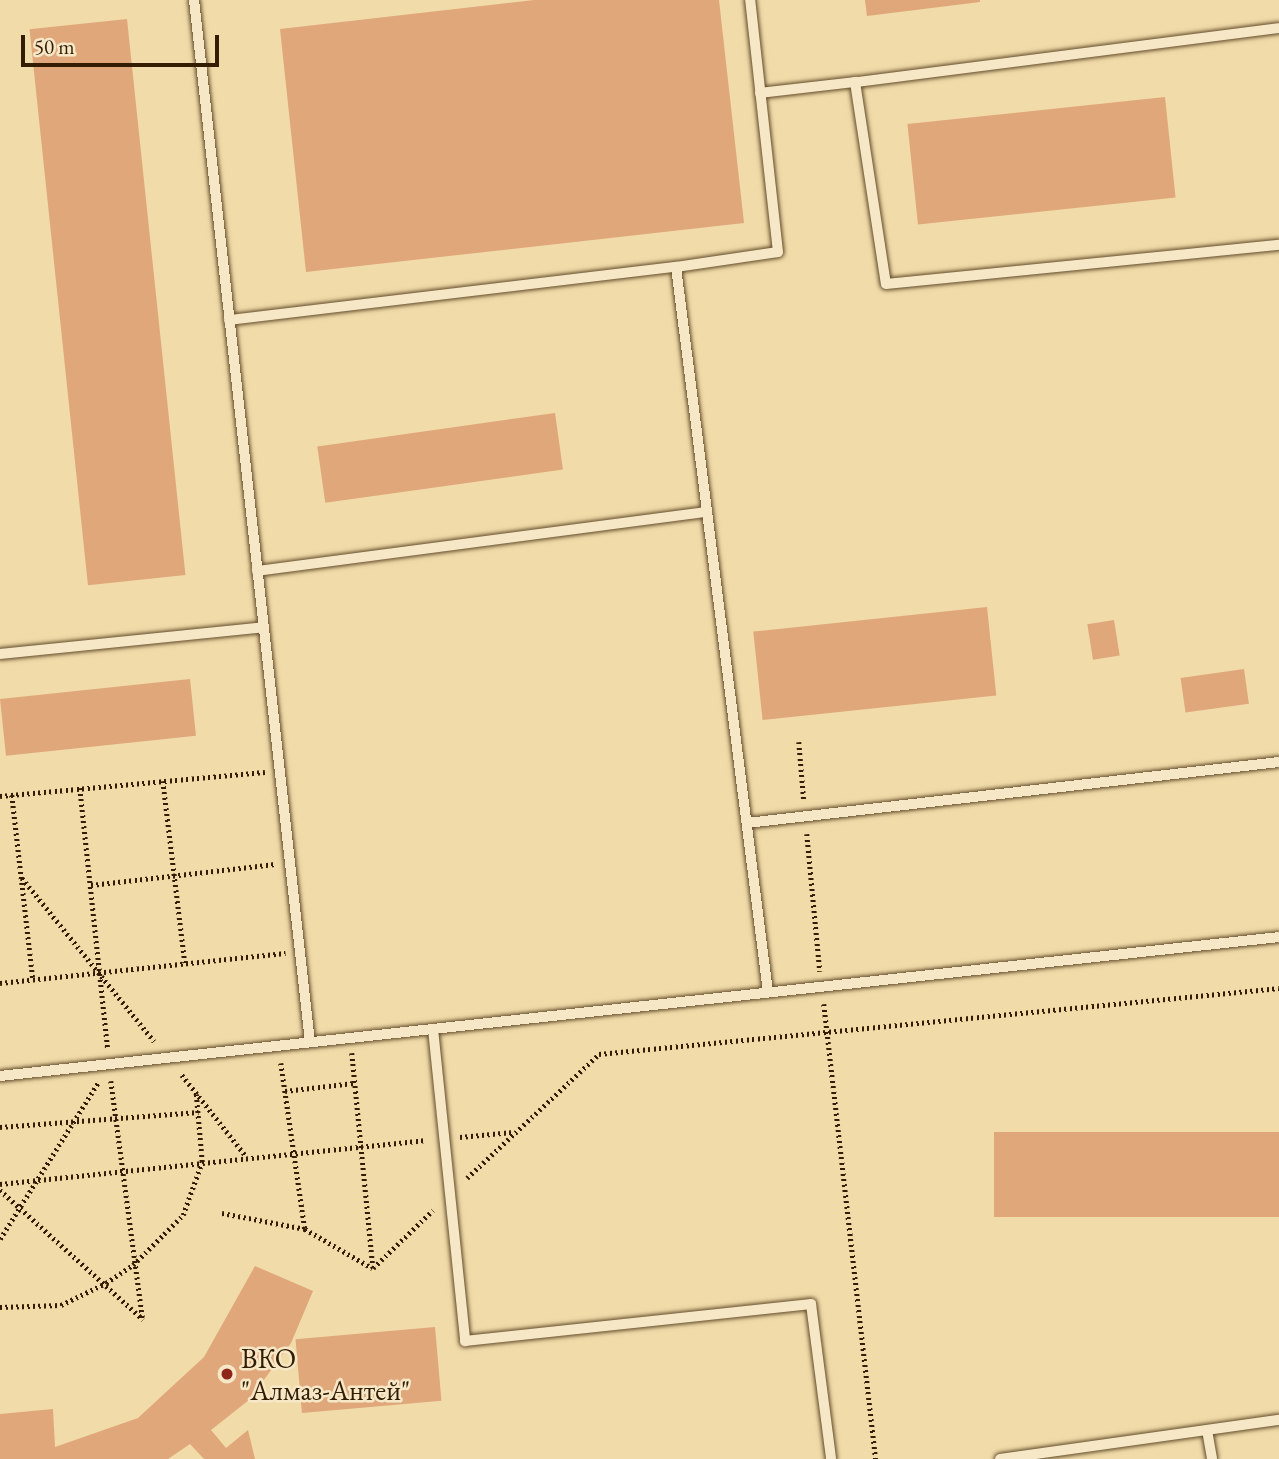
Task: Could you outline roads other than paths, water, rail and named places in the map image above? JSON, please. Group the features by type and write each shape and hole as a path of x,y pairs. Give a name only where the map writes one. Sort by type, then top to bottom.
{"lane":[{"path":"194,0 310,1042"},
{"path":"229,320 676,267 778,252 750,0"},
{"path":"760,93 1279,28"},
{"path":"855,82 886,284 1279,245"},
{"path":"676,267 768,992"},
{"path":"257,571 707,512"},
{"path":"0,654 264,628"},
{"path":"747,823 806,819 1279,762"},
{"path":"0,1076 1279,937"},
{"path":"433,1029 465,1340 811,1304 831,1459"},
{"path":"1000,1459 1279,1420"},
{"path":"1207,1430 1212,1459"}],"place":[{"name":"ВКО \"Алмаз-Антей\"","path":"227,1374"}]}
